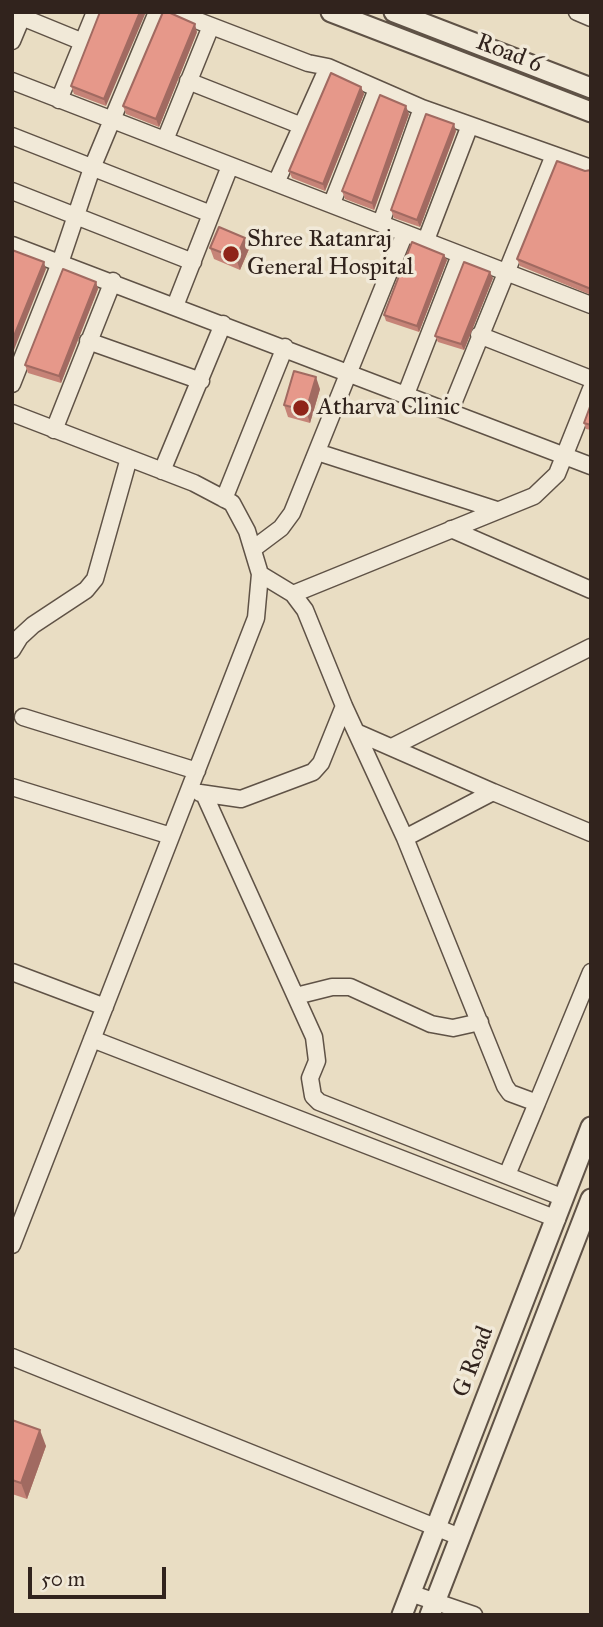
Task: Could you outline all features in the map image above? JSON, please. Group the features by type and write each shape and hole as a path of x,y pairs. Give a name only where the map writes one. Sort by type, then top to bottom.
{"street":[{"path":"59,100 95,12"},
{"path":"12,384 60,263 92,168 158,12"},
{"path":"175,12 308,63 328,66 422,107 591,168"},
{"name":"Road 6","path":"331,12 591,112"},
{"name":"Road 6","path":"394,12 591,88"},
{"path":"577,12 591,18"},
{"path":"12,41 17,15 83,42"},
{"path":"165,140 211,26"},
{"path":"276,183 328,66"},
{"path":"12,81 591,305"},
{"path":"188,81 302,127"},
{"path":"332,204 377,89"},
{"path":"381,223 422,107"},
{"path":"426,240 470,125"},
{"path":"12,136 211,215"},
{"path":"450,411 554,155"},
{"path":"175,306 230,166"},
{"path":"12,191 192,262"},
{"path":"253,549 281,527 292,513 405,233"},
{"path":"12,245 350,371 591,466"},
{"path":"406,394 460,255"},
{"path":"54,430 113,281"},
{"path":"162,471 223,324"},
{"path":"479,335 591,379"},
{"path":"88,341 201,381"},
{"path":"224,499 285,347"},
{"path":"293,594 534,495 549,484 564,456 591,389"},
{"path":"12,413 162,471 232,503 253,549 260,574 256,618 197,771 197,792 296,996 317,1049 310,1089 319,1102 564,1198"},
{"path":"317,452 497,510"},
{"path":"12,648 33,625 86,590 94,579 129,458"},
{"path":"451,529 591,590"},
{"path":"260,574 293,594 305,610 344,706 405,838 510,1093 537,1103"},
{"path":"391,747 591,647"},
{"path":"197,792 241,799 301,779 313,772 321,763 344,706"},
{"path":"23,717 197,771"},
{"path":"356,732 591,833"},
{"path":"12,787 171,836"},
{"path":"12,1245 171,836 197,792"},
{"path":"405,838 493,792"},
{"path":"12,972 105,1007"},
{"path":"506,1175 591,972"},
{"path":"296,996 332,987 350,987 431,1024 453,1028 480,1022"},
{"path":"92,1040 557,1219"},
{"name":"G Road","path":"402,1615 591,1127"},
{"name":"G Road","path":"433,1609 591,1199"},
{"path":"12,1357 460,1537"},
{"path":"410,1593 433,1609 474,1615"}],"building":[{"path":"100,12 140,12 104,99 71,86"},
{"path":"163,12 195,24 156,119 123,106"},
{"path":"331,73 361,87 323,184 289,171"},
{"path":"380,95 406,106 372,203 342,191"},
{"path":"426,114 454,124 417,220 391,210"},
{"path":"557,161 585,171 591,170 591,289 517,259"},
{"path":"219,227 245,238 236,258 210,248"},
{"path":"412,242 444,255 417,326 384,315"},
{"path":"12,250 44,262 12,341"},
{"path":"464,262 490,272 461,344 435,336"},
{"path":"63,269 96,282 59,376 25,365"},
{"path":"294,371 316,377 306,411 284,405"},
{"path":"591,404 591,425 584,423"},
{"path":"12,1420 40,1430 21,1483 12,1480"}],"place":[{"name":"Shree Ratanraj General Hospital","path":"231,254"},
{"name":"Atharva Clinic","path":"301,408"}]}
